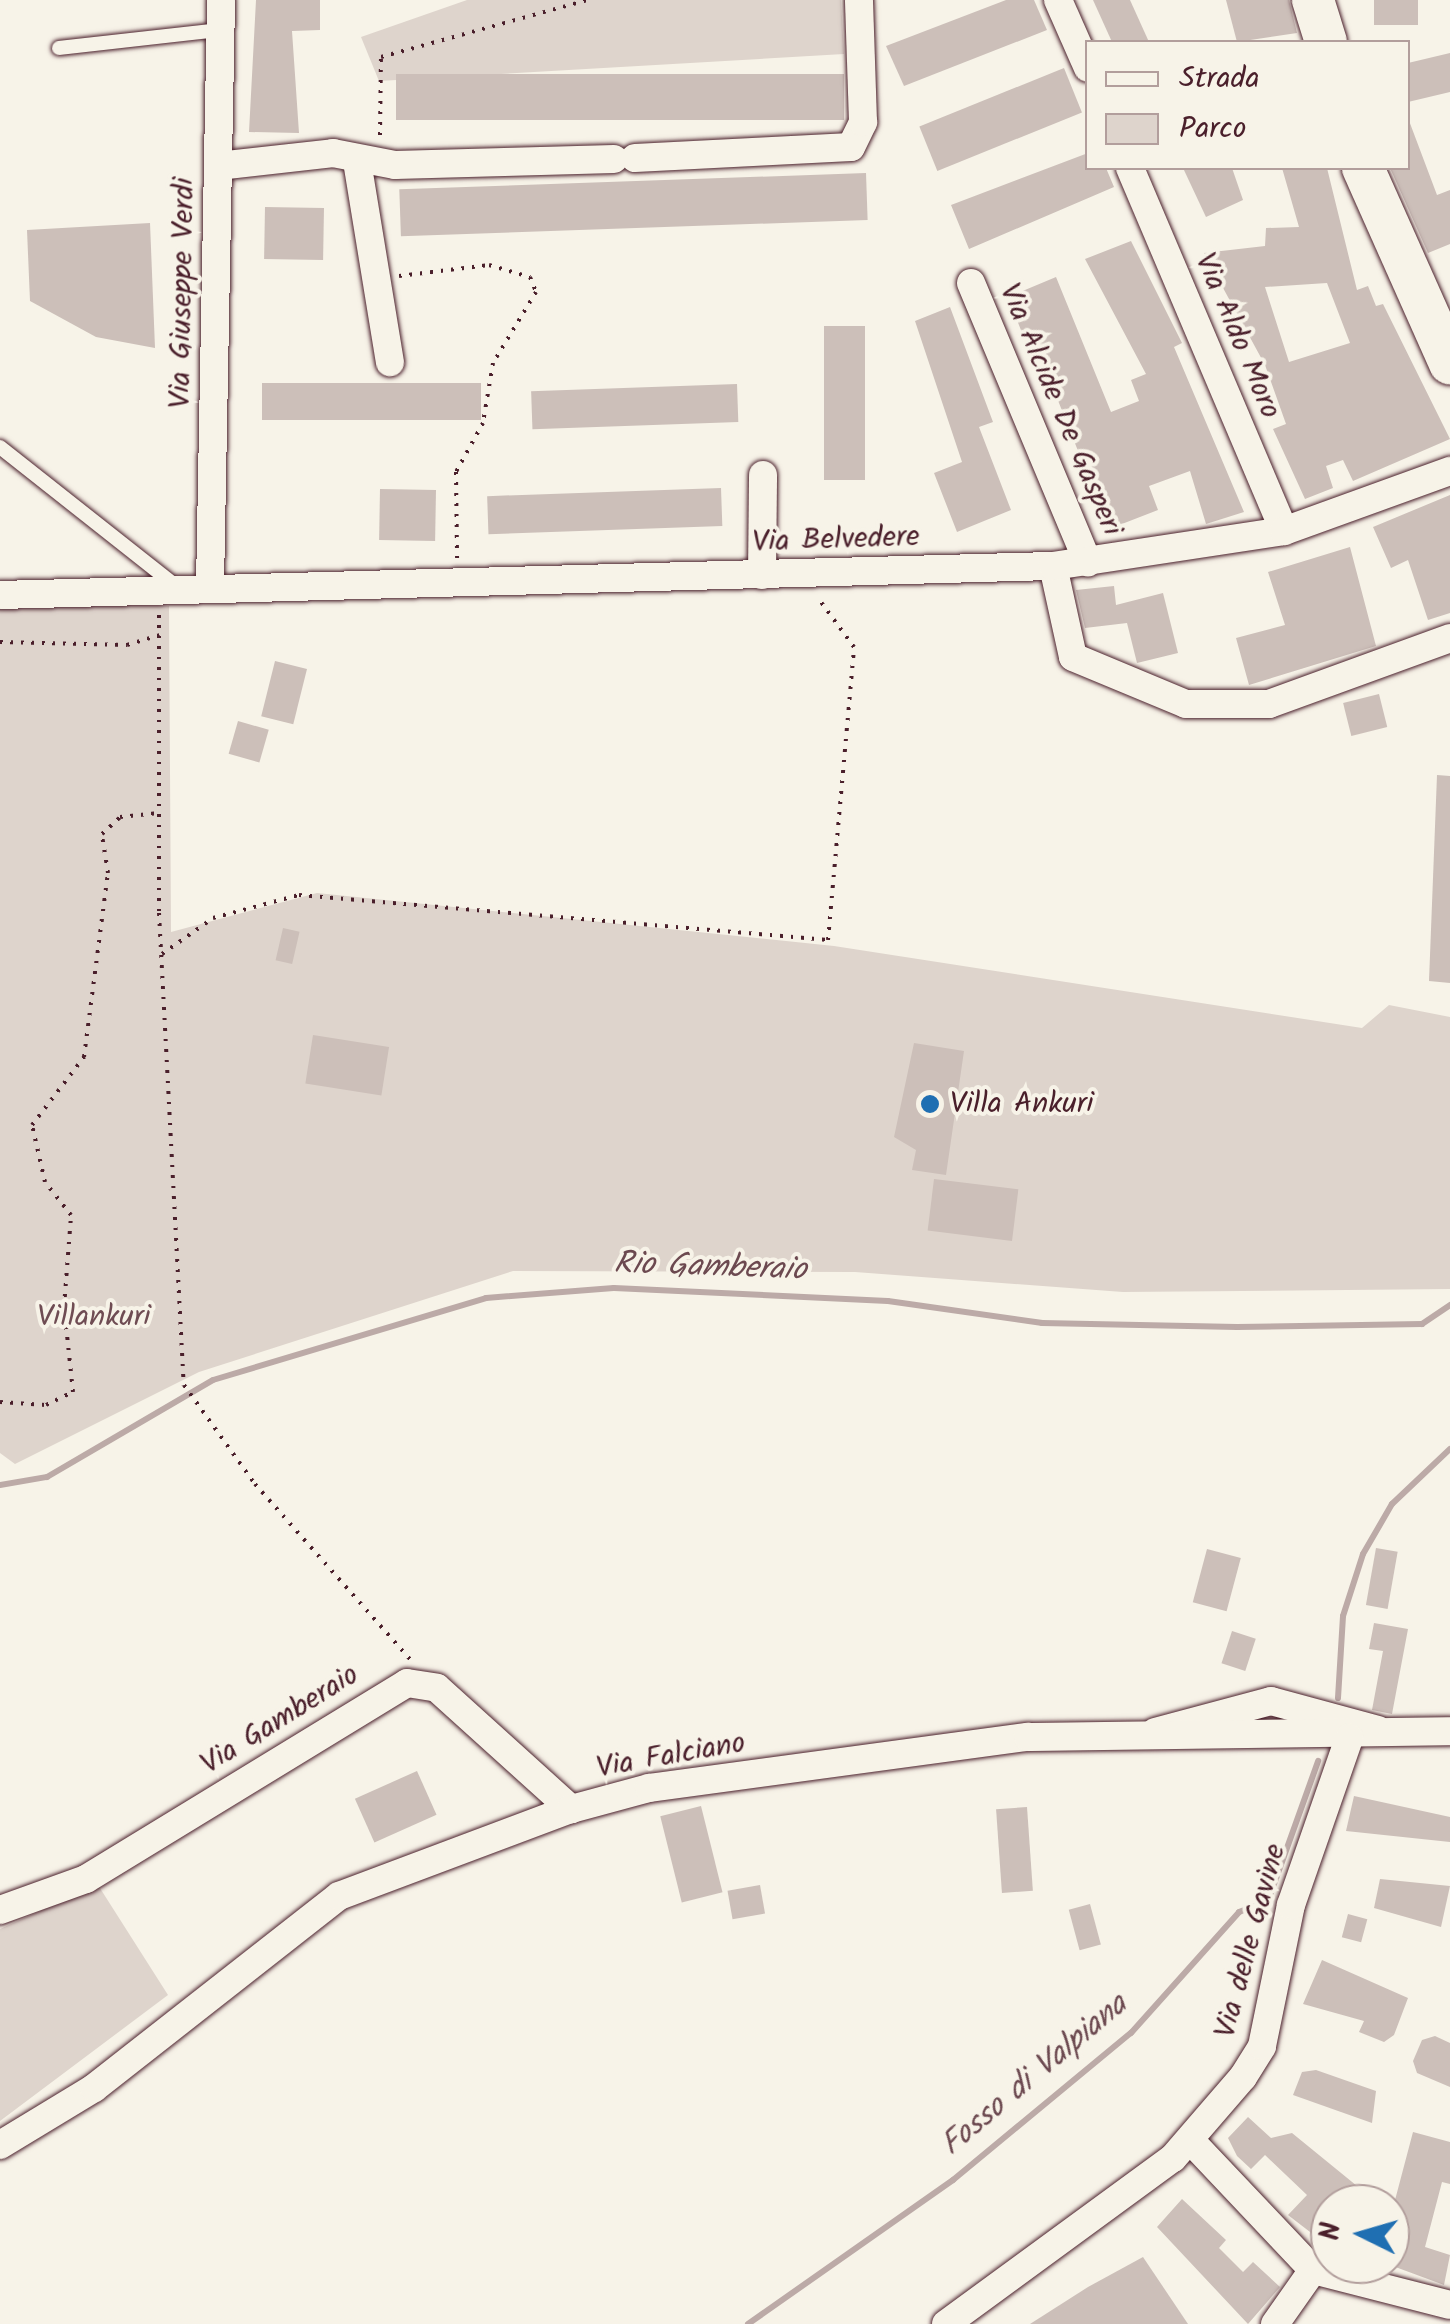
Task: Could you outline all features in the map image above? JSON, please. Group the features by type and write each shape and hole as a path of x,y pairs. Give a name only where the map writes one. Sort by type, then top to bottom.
{"main road":[{"path":"1313,0 1325,40"},
{"path":"1363,170 1450,363"}],"street":[{"name":"Via Giuseppe Verdi","path":"210,586 220,0"},
{"path":"218,166 332,153 357,161 625,158 850,146 864,122 859,0"},
{"path":"1058,0 1085,61"},
{"path":"357,161 370,264 390,362"},
{"name":"Via Aldo Moro","path":"1131,170 1284,530"},
{"name":"Via Alcide De Gasperi","path":"971,283 1088,563"},
{"name":"Via Belvedere","path":"0,595 170,592 210,586 1053,566 1284,530 1450,471"},
{"path":"762,575 763,475"},
{"path":"1053,566 1073,657 1186,704 1270,704 1450,638"},
{"name":"Via Gamberaio","path":"0,1910 86,1880 380,1696 407,1683 436,1688"},
{"path":"436,1688 571,1809"},
{"path":"1139,1737 1271,1702 1392,1734"},
{"name":"Via Falciano","path":"0,2145 94,2088 338,1896 571,1809 649,1788 948,1746 1139,1737 1349,1738 1450,1731"},
{"name":"Via delle Gavine","path":"946,2324 1192,2142 1262,2046 1291,1906 1349,1738"},
{"path":"1192,2142 1310,2267"},
{"path":"1276,2324 1310,2274"},
{"path":"1368,2284 1450,2305"}],"lane":[{"path":"59,48 220,30"},
{"path":"0,446 170,592"}],"path":[{"path":"357,161 383,132 381,57 588,0"},
{"path":"370,264 384,278 490,265 530,277 536,292 493,362 483,422 456,472 457,558 476,557"},
{"path":"170,592 159,635 159,813 162,954 184,1385 256,1484 436,1688"},
{"path":"162,954 212,918 299,894 828,940 854,647 812,592"},
{"path":"0,642 127,645 159,635"},
{"path":"0,1402 46,1405 73,1392 64,1307 72,1215 46,1182 32,1125 84,1058 108,873 102,834 120,817 159,813"}],"green space":[{"path":"467,0 841,0 844,54 379,81 361,37"},
{"name":"Villa Ankuri","path":"0,600 169,606 171,932 317,893 834,946 1362,1028 1389,1005 1450,1017 1450,1289 1123,1292 855,1272 513,1271 199,1372 15,1464 0,1453"},
{"path":"98,1885 168,1995 0,2121 0,1929"}],"building":[{"path":"256,0 320,0 320,30 292,31 299,133 249,132"},
{"path":"1006,0 1034,0 1047,30 904,86 886,46"},
{"path":"1093,0 1130,0 1148,40 1111,40"},
{"path":"1226,0 1289,0 1297,33 1236,40"},
{"path":"1374,0 1418,0 1418,25 1374,25"},
{"path":"1450,53 1450,92 1410,102 1410,63"},
{"path":"1064,68 1082,113 937,171 919,126"},
{"path":"396,74 844,74 844,120 396,120"},
{"path":"1410,123 1437,195 1450,190 1450,244 1428,253 1391,170 1410,170"},
{"path":"1085,154 1085,170 1107,170 1114,187 969,249 951,205"},
{"path":"1184,170 1233,170 1243,200 1206,217"},
{"path":"1283,170 1327,170 1357,290 1368,286 1376,306 1383,304 1450,439 1353,481 1343,460 1326,466 1333,488 1305,499 1273,429 1286,424 1265,365 1204,253 1265,246 1266,228 1299,227","holes":["1327,283 1350,343 1289,362 1265,287"]},
{"path":"866,173 868,220 401,236 399,189"},
{"path":"265,207 324,208 323,260 264,259"},
{"path":"150,223 155,348 96,337 30,301 27,230"},
{"path":"1131,241 1182,343 1174,347 1244,512 1206,524 1190,471 1149,486 1158,510 1109,529 1034,340 1026,343 1008,297 1056,277 1111,412 1139,401 1131,380 1146,374 1085,259"},
{"path":"950,307 993,422 979,427 1011,510 957,532 934,473 962,462 915,321"},
{"path":"824,326 865,326 865,480 824,480"},
{"path":"262,383 481,383 481,420 262,420"},
{"path":"737,384 738,422 532,429 531,391"},
{"path":"721,488 722,526 488,534 487,496"},
{"path":"380,489 436,490 435,541 379,540"},
{"path":"1450,495 1450,613 1428,620 1408,560 1391,568 1373,527"},
{"path":"1350,547 1376,646 1249,685 1236,638 1285,625 1268,572"},
{"path":"1114,586 1116,605 1163,593 1178,653 1137,663 1127,623 1085,628 1076,590"},
{"path":"275,661 307,669 293,724 261,716"},
{"path":"1379,694 1387,727 1351,736 1343,703"},
{"path":"238,721 269,730 259,763 229,754"},
{"path":"1437,775 1450,776 1450,983 1429,981"},
{"path":"283,928 300,932 292,964 276,960"},
{"path":"313,1035 389,1047 381,1095 305,1083"},
{"name":"Villa Ankuri","path":"914,1043 964,1051 946,1175 912,1170 916,1150 894,1137"},
{"path":"934,1179 1018,1189 1012,1241 928,1231"},
{"path":"1376,1548 1398,1552 1388,1609 1366,1605"},
{"path":"1207,1549 1241,1558 1227,1611 1193,1602"},
{"path":"1374,1623 1408,1629 1392,1714 1372,1710 1383,1651 1369,1649"},
{"path":"1232,1631 1256,1639 1245,1671 1221,1663"},
{"path":"417,1771 437,1815 374,1843 355,1799"},
{"path":"1354,1796 1450,1817 1450,1842 1346,1831"},
{"path":"701,1806 723,1892 682,1903 660,1816"},
{"path":"1027,1807 1033,1891 1002,1893 996,1809"},
{"path":"1380,1879 1450,1886 1441,1927 1374,1908"},
{"path":"760,1885 765,1914 733,1919 728,1891"},
{"path":"1090,1904 1101,1945 1080,1950 1069,1910"},
{"path":"1348,1914 1367,1919 1361,1942 1342,1937"},
{"path":"1322,1960 1408,1998 1394,2035 1384,2042 1359,2032 1364,2021 1303,2004"},
{"path":"1435,2036 1450,2043 1450,2087 1417,2073 1413,2061 1422,2040"},
{"path":"1316,2070 1376,2091 1372,2123 1293,2095 1302,2072"},
{"path":"1248,2117 1271,2138 1292,2133 1355,2184 1310,2184 1310,2232 1288,2215 1307,2195 1265,2155 1251,2169 1237,2156 1228,2138"},
{"path":"1413,2132 1450,2142 1450,2184 1442,2182 1425,2247 1450,2255 1444,2285 1410,2272 1410,2184 1399,2184"},
{"path":"1182,2199 1226,2240 1219,2248 1243,2272 1253,2262 1280,2287 1248,2324 1157,2227"},
{"path":"1143,2257 1188,2324 1030,2324 1088,2287"}],"waterway":[{"name":"Rio Gamberaio","path":"0,1485 47,1477 213,1380 486,1298 614,1288 888,1301 1042,1323 1237,1327 1422,1324 1450,1305"},
{"path":"1338,1698 1343,1616 1363,1554 1392,1504 1450,1449"},
{"name":"Fosso di Valpiana","path":"748,2324 953,2180 1131,2033 1239,1912 1268,1901 1318,1761"}],"place":[{"name":"Villa Ankuri","path":"930,1104"}],"park label":[{"name":"Villankuri","path":"94,1317"}]}
